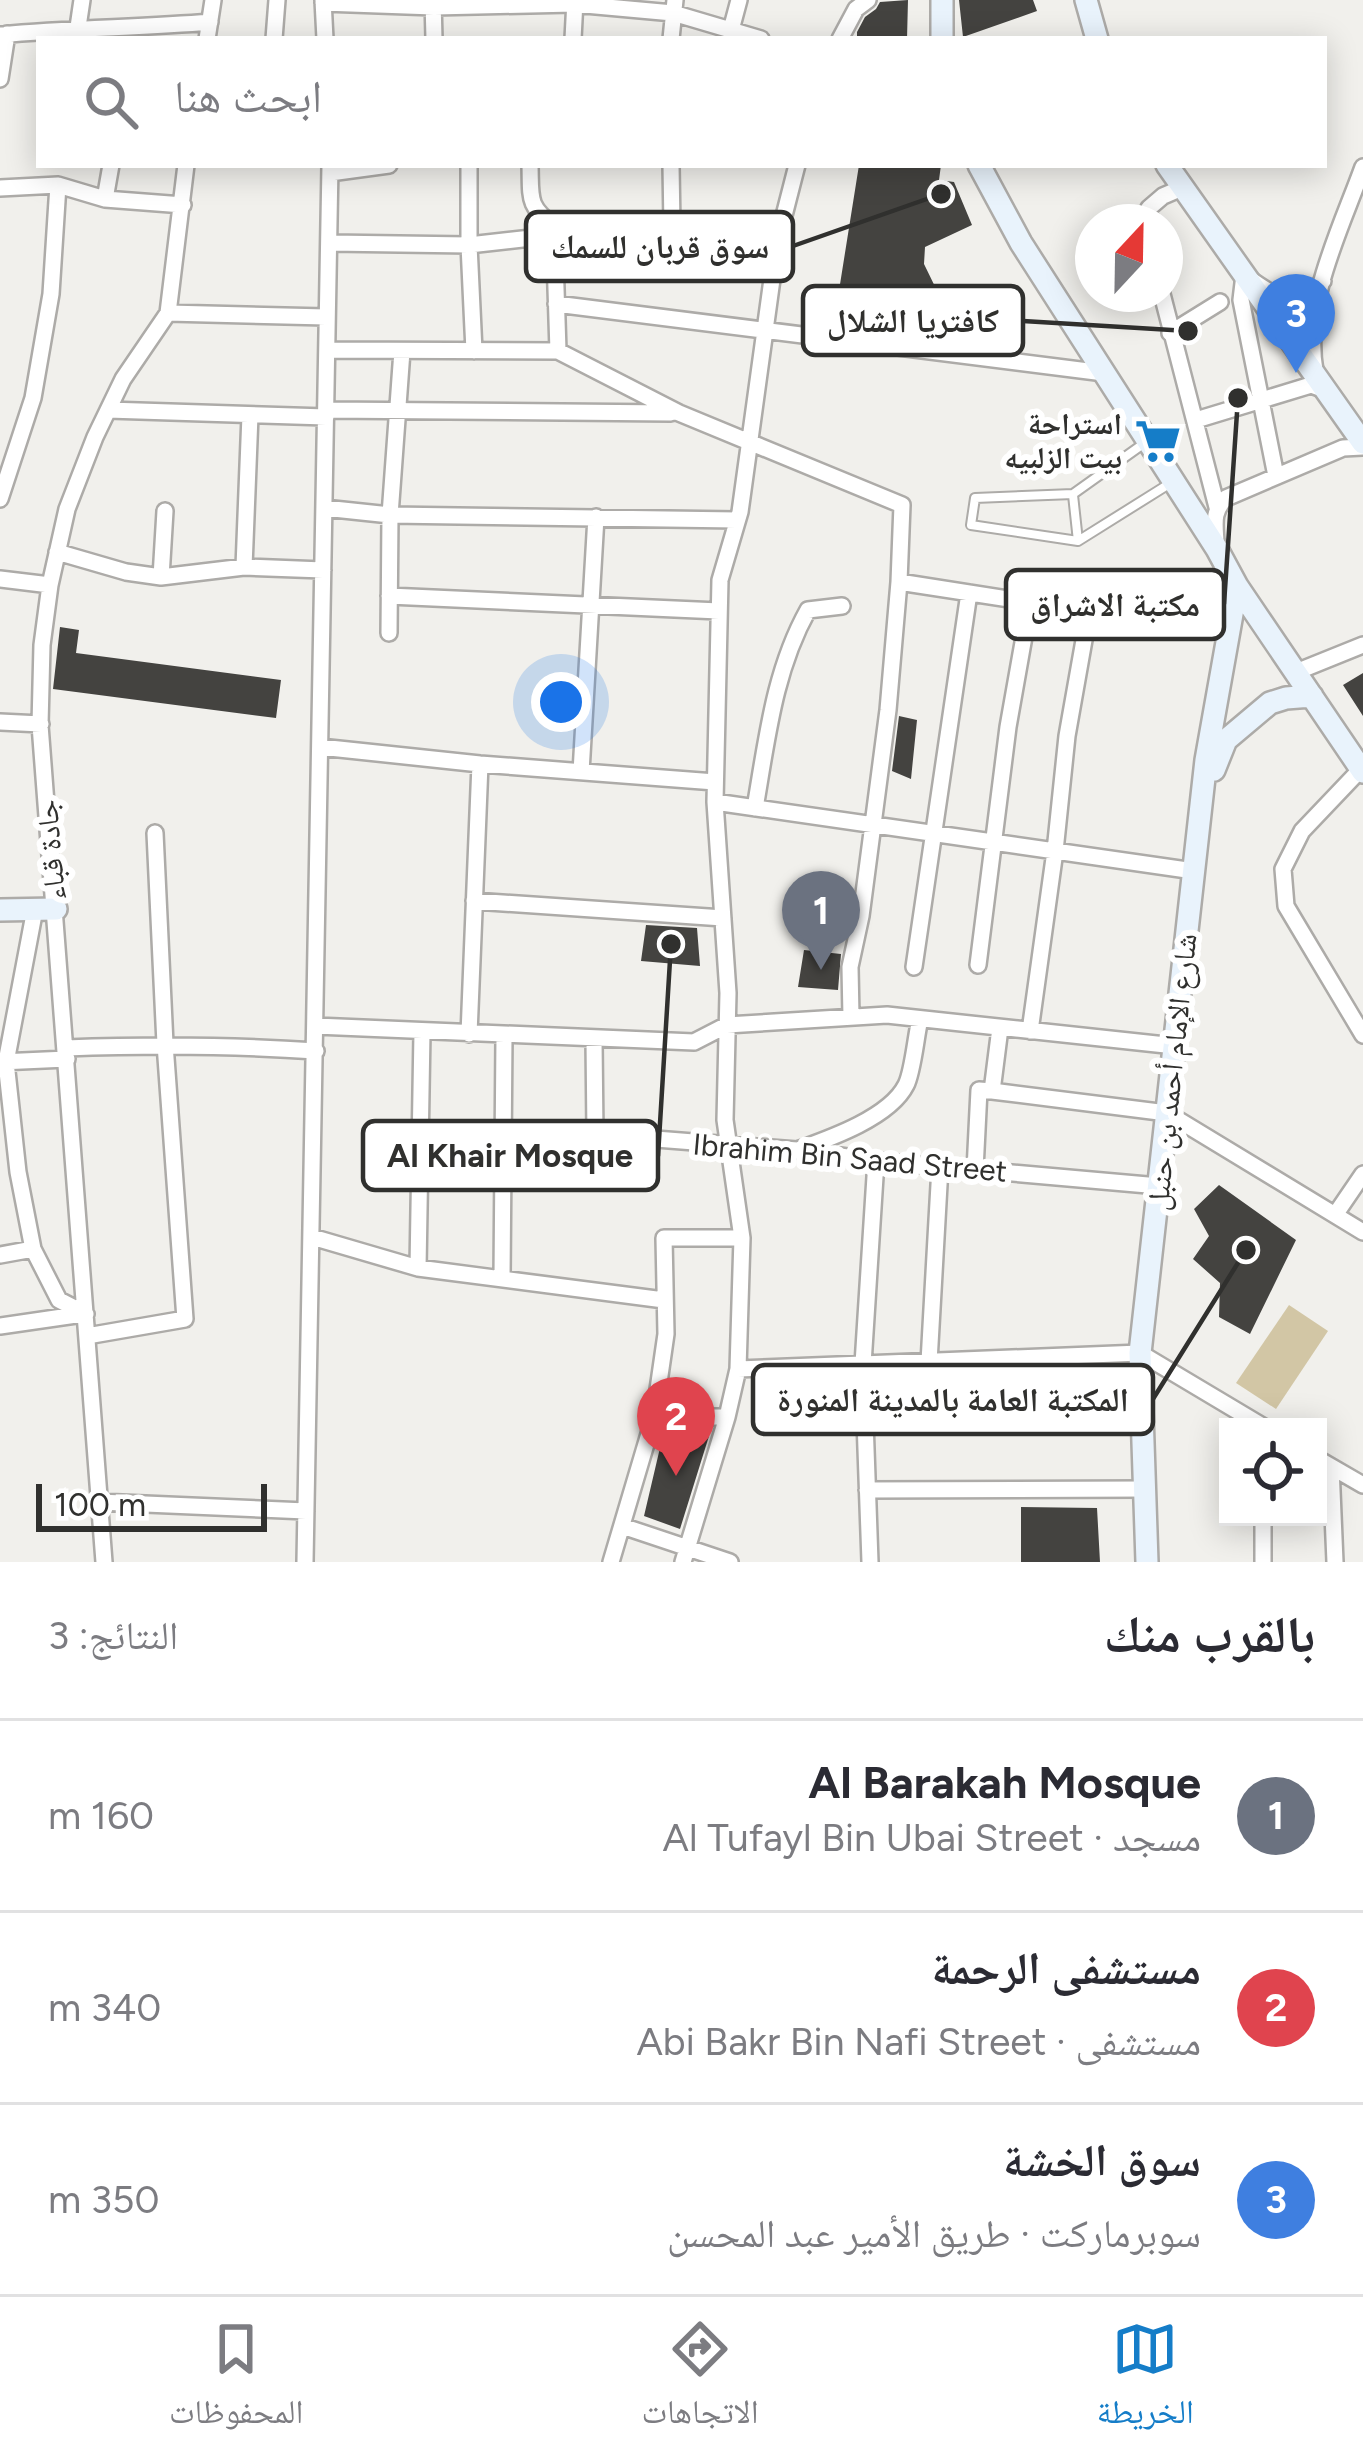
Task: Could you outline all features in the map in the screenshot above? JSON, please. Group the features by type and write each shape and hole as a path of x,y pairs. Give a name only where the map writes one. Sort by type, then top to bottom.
{"main road":[{"path":"942,0 943,36"},
{"path":"1086,0 1096,36"},
{"path":"981,168 1021,243 1237,586 1362,771"},
{"path":"1170,168 1363,445"},
{"name":"شارع الإمام أحمد بن حنبل","path":"1147,1562 1140,1353 1202,798 1237,586"},
{"path":"1202,798 1226,740 1270,704 1312,696"},
{"path":"0,910 46,909"}],"street":[{"path":"78,28 82,0"},
{"path":"0,79 3,35 78,28 134,33 208,31 213,0"},
{"path":"274,36 277,0"},
{"path":"731,30 739,0"},
{"path":"842,36 856,9 868,0"},
{"path":"325,36 323,2 674,7 750,36"},
{"path":"573,36 575,2"},
{"path":"434,3 434,36"},
{"path":"1196,420 1320,384 1311,347 1312,319 1363,167"},
{"path":"104,199 110,168"},
{"name":"جادة قباء","path":"104,1562 67,1054 46,909 42,645 67,509 123,379 168,313 186,168"},
{"path":"469,168 474,351"},
{"path":"530,168 535,212 554,226"},
{"path":"671,168 672,227"},
{"path":"685,1555 738,1369 742,1238 725,1120 728,993 715,802 720,580 737,520 764,328 796,168"},
{"path":"305,1562 330,169"},
{"path":"0,500 33,398 51,294 58,185"},
{"path":"0,188 58,185 104,199 183,205"},
{"path":"1154,204 1184,187"},
{"path":"330,243 469,245 540,237 554,226 583,222 781,227"},
{"path":"554,226 557,351"},
{"path":"1276,476 1241,300 1244,275 1272,295 1293,299 1311,293 1323,281"},
{"path":"1170,333 1220,302"},
{"path":"556,304 1104,373"},
{"path":"1166,312 1217,507 1217,549"},
{"path":"168,313 326,317"},
{"path":"327,350 557,351 679,413 902,505 888,710 850,967 850,1017"},
{"path":"389,633 390,515 402,350"},
{"path":"108,410 250,415 397,410 679,413"},
{"path":"244,567 250,415"},
{"path":"1217,507 1226,498 1276,476 1343,448 1363,445"},
{"path":"324,508 390,515 737,520"},
{"path":"161,577 165,511"},
{"path":"581,772 596,518"},
{"path":"57,552 161,577 244,567 322,570"},
{"path":"0,579 50,585"},
{"path":"899,582 1227,633"},
{"path":"914,967 969,593"},
{"path":"389,596 719,611"},
{"path":"978,965 1008,727 1030,603"},
{"path":"755,808 774,693 791,640 808,610 842,606"},
{"path":"1030,1031 1067,736 1089,612"},
{"path":"1296,672 1363,645"},
{"path":"0,722 40,724"},
{"path":"320,747 715,782"},
{"path":"469,1034 479,764"},
{"path":"1362,771 1301,831 1283,868 1286,906 1363,1035"},
{"path":"715,802 1194,871"},
{"path":"87,1336 184,1319 155,833"},
{"path":"474,901 722,918"},
{"path":"46,909 3,1062 33,1249 59,1300 86,1314"},
{"path":"316,1026 694,1042 727,1025 887,1015 1175,1046"},
{"path":"797,1150 851,1131 906,1086 920,1019"},
{"path":"992,1091 1000,1028"},
{"path":"418,1268 422,1032"},
{"path":"502,1278 505,1036"},
{"path":"594,1040 595,1135"},
{"path":"3,1062 165,1044 316,1051"},
{"path":"975,1170 979,1090 1167,1113 1363,1232"},
{"name":"Ibrahim Bin Saad Street","path":"541,1130 1159,1186"},
{"path":"870,1562 863,1364 876,1161"},
{"path":"929,1361 940,1167"},
{"path":"1334,1215 1363,1174"},
{"path":"312,1237 418,1268 664,1300"},
{"path":"611,1562 655,1417 666,1334 664,1238 742,1238"},
{"path":"0,1255 33,1249"},
{"path":"0,1326 86,1314"},
{"path":"738,1369 1140,1353 1248,1418"},
{"path":"655,1417 727,1417"},
{"path":"1327,1465 1363,1486"},
{"path":"867,1490 1145,1490"},
{"path":"1327,1490 1335,1562"},
{"path":"99,1502 306,1511"},
{"path":"622,1526 685,1555 730,1562"},
{"path":"1263,1526 1263,1562"}],"lane":[{"path":"1148,441 1073,494 976,498 971,525 1078,541 1173,482"},
{"path":"1073,494 1078,541"}],"shaded area":[{"path":"1289,1305 1328,1331 1276,1409 1236,1383"}],"building":[{"path":"908,0 907,36 857,36 865,17 880,2"},
{"path":"959,0 1033,0 1037,11 963,36"},
{"path":"859,168 941,168 939,180 954,182 972,225 925,247 924,264 961,340 834,322"},
{"path":"60,627 79,630 76,653 281,680 276,718 53,689"},
{"path":"1363,673 1363,716 1343,685"},
{"path":"899,716 917,720 911,779 892,771"},
{"path":"646,925 697,928 700,966 641,961"},
{"path":"804,950 841,954 838,990 798,987"},
{"path":"1219,1185 1296,1240 1250,1334 1219,1317 1220,1283 1193,1259 1209,1236 1194,1209"},
{"path":"663,1435 709,1436 680,1529 644,1516"},
{"path":"1021,1507 1097,1508 1100,1562 1021,1562"}],"place":[{"name":"سوق قربان للسمك","path":"941,194"},
{"name":"كافتريا الشلال","path":"1188,331"},
{"name":"سوق الخشة","path":"1296,373"},
{"name":"مكتبة الاشراق","path":"1238,398"},
{"name":"استراحة بيت الزلبيه","path":"1158,441"},
{"name":"Al Khair Mosque","path":"671,944"},
{"name":"Al Barakah Mosque","path":"821,970"},
{"name":"المكتبة العامة بالمدينة المنورة","path":"1246,1250"},
{"name":"مستشفى الرحمة","path":"676,1476"}]}
